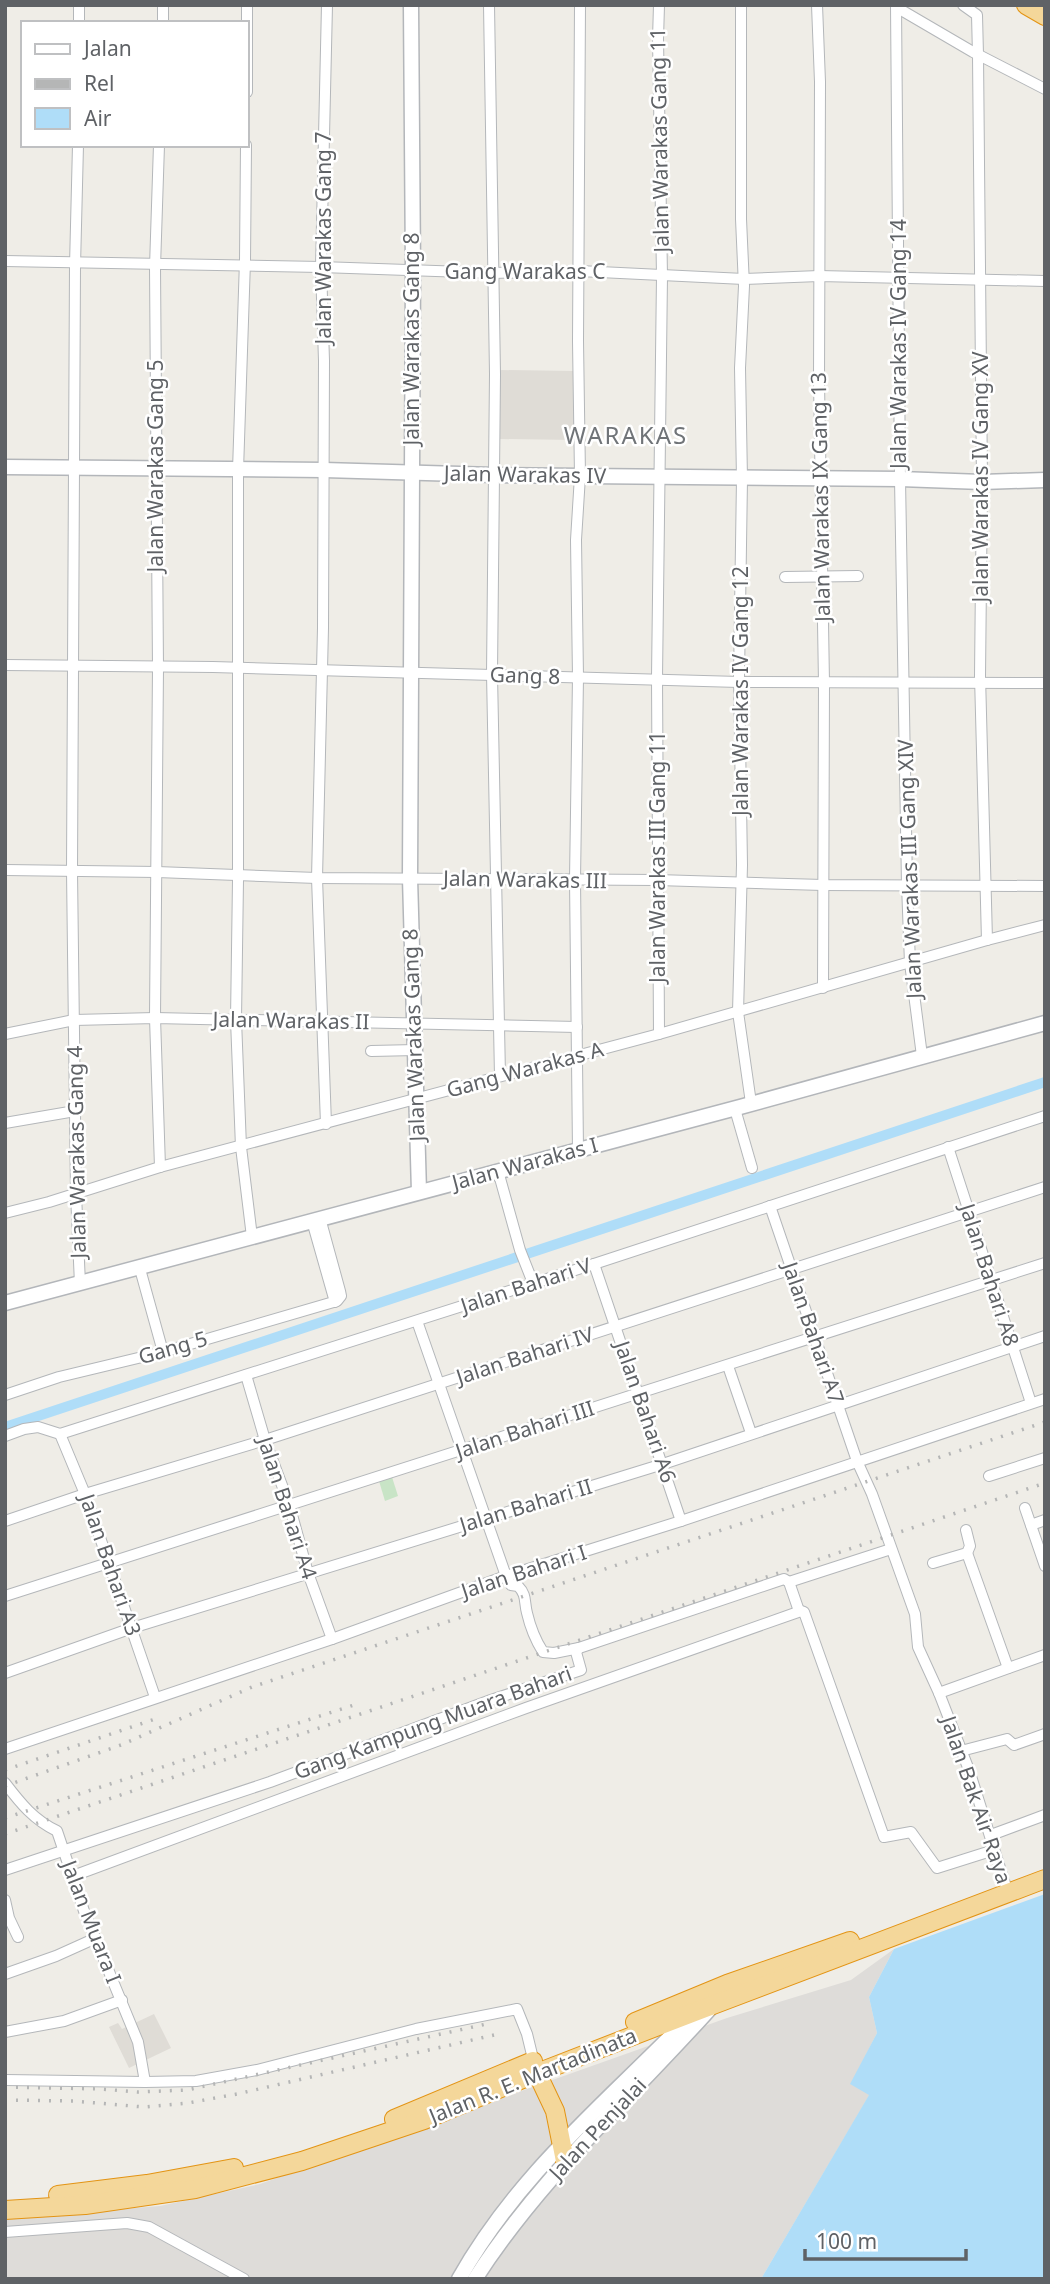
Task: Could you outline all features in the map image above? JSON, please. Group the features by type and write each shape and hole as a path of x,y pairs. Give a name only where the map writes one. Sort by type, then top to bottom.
{"highway":[{"path":"1026,5 1045,16"},
{"name":"Jalan R. E. Martadinata","path":"5,2210 85,2204 195,2189 302,2161 424,2120 535,2067 712,1997 1007,1889 1045,1869"},
{"name":"Jalan R. E. Martadinata","path":"5,2200 147,2184 244,2166 377,2126 712,1997 1007,1889 1045,1879"},
{"path":"535,2067 555,2111 565,2161"}],"street":[{"name":"Jalan Warakas Gang 7","path":"317,878 324,470 321,267 327,5"},
{"name":"Jalan Warakas Gang 8","path":"411,5 413,271 410,878 419,1192"},
{"path":"489,5 494,475 492,674 500,1076"},
{"path":"578,1150 575,880 578,677 576,540 580,476 580,5"},
{"name":"Jalan Warakas Gang 11","path":"659,5 662,276 659,478"},
{"name":"Jalan Warakas IV Gang 12","path":"741,5 741,219 744,279 740,368 742,479 739,682 742,883 738,1012 751,1103"},
{"name":"Jalan Warakas IX Gang 13","path":"817,5 820,82 818,276 824,683 822,988"},
{"name":"Jalan Warakas IV Gang XV","path":"963,5 977,15 982,482 980,683 987,940"},
{"path":"896,6 978,55 1045,89"},
{"name":"Jalan Warakas IV Gang 14","path":"896,6 904,682"},
{"path":"74,469 78,147"},
{"name":"Jalan Warakas Gang 5","path":"157,872 156,265 159,147"},
{"path":"246,147 238,470 236,1020 242,1147 253,1237"},
{"name":"Gang Warakas C","path":"5,261 493,273 579,271 744,279 818,276 1045,281"},
{"name":"Jalan Warakas IV","path":"5,467 324,470 659,478 982,482 1045,480"},
{"name":"Jalan Warakas Gang 4","path":"74,469 72,871 76,1194 80,1283"},
{"name":"Jalan Warakas III Gang 11","path":"659,478 659,1034"},
{"path":"785,577 858,576"},
{"name":"Gang 8","path":"5,665 238,668 739,682 1045,683"},
{"name":"Jalan Warakas III Gang XIV","path":"904,682 910,963 922,1056"},
{"name":"Jalan Warakas III","path":"5,870 317,878 1045,886"},
{"path":"157,872 155,1018 160,1167"},
{"path":"317,878 326,1124"},
{"name":"Gang Warakas A","path":"5,1213 160,1167 659,1034 1045,925"},
{"name":"Jalan Warakas II","path":"5,1034 74,1020 155,1018 577,1027"},
{"name":"Jalan Warakas I","path":"5,1303 735,1109 1045,1023"},
{"path":"371,1051 416,1050"},
{"path":"735,1109 752,1168"},
{"path":"5,1123 75,1111"},
{"name":"Jalan Bahari V","path":"5,1436 33,1427 43,1427 60,1434 594,1264 1045,1116"},
{"name":"Jalan Bahari A8","path":"948,1147 1031,1403"},
{"path":"498,1171 520,1250 534,1283"},
{"name":"Jalan Bahari IV","path":"5,1521 440,1384 1045,1188"},
{"name":"Jalan Bahari A7","path":"770,1206 857,1461 872,1494 917,1620 918,1647 939,1693"},
{"name":"Gang 5","path":"5,1395 59,1377 163,1352 337,1301 340,1291 316,1220"},
{"name":"Jalan Bahari III","path":"5,1596 1045,1263"},
{"name":"Jalan Bahari A6","path":"594,1264 681,1521"},
{"path":"140,1269 163,1352"},
{"path":"417,1321 488,1518 506,1576 511,1585 518,1586 525,1596 526,1611 543,1652 554,1653 579,1648"},
{"name":"Jalan Bahari II","path":"5,1673 132,1628 663,1464 1045,1336"},
{"path":"729,1366 751,1433"},
{"name":"Jalan Bahari A4","path":"246,1375 265,1440 289,1504 308,1573 332,1639"},
{"name":"Jalan Bahari I","path":"5,1749 332,1639 506,1576 681,1521 1045,1399"},
{"name":"Jalan Bahari A3","path":"60,1434 85,1494 155,1697"},
{"path":"989,1476 1045,1458"},
{"path":"1025,1508 1045,1566"},
{"path":"1031,1525 1045,1520"},
{"path":"966,1530 970,1546 967,1553 1008,1668"},
{"name":"Gang Kampung Muara Bahari","path":"5,1870 270,1782 491,1700 581,1670 576,1652 579,1648 775,1581 789,1582 891,1549"},
{"path":"933,1563 967,1553"},
{"path":"789,1582 799,1611 804,1612 823,1663 883,1835 887,1838 911,1832 938,1868 995,1850"},
{"name":"Gang Kampung Muara Bahari","path":"73,1876 799,1611"},
{"name":"Jalan Bak Air Raya","path":"1007,1889 939,1693 1045,1655"},
{"path":"581,1670 587,1687"},
{"path":"961,1751 1007,1739 1014,1745 1045,1734"},
{"name":"Jalan Muara I","path":"5,1783 25,1811 47,1828 58,1831 84,1911 138,2042 145,2082"},
{"path":"990,1835 1045,1815"},
{"path":"5,1900 9,1919 18,1937"},
{"path":"5,1974 96,1938"},
{"name":"Jalan Penjalai","path":"459,2279 480,2242 514,2196 562,2142 712,1997"},
{"name":"Jalan Penjalai","path":"475,2279 527,2206 565,2161 671,2052 712,1997"},
{"path":"5,2032 64,2021 122,2000"},
{"path":"5,2080 196,2081 257,2070 415,2029 517,2009 535,2067"},
{"path":"5,2232 127,2223 149,2227 244,2279"}],"shaded area":[{"path":"500,370 575,371 574,440 499,439"},
{"path":"894,1949 869,1997 877,2033 851,2084 870,2094 761,2279 5,2279 5,2218 160,2206 260,2184 727,2018 851,1980"},
{"path":"154,2014 171,2048 129,2068 109,2027 118,2023 122,2029"}],"green space":[{"path":"392,1477 398,1496 385,1501 379,1481"}],"water":[{"path":"1045,1894 1045,2279 761,2279 869,2095 850,2084 877,2033 869,1997 894,1949"}],"waterway":[{"path":"5,1427 1045,1082"}],"railway":[{"path":"5,1786 121,1745 252,1687 1045,1422"},
{"path":"5,1834 1045,1483"},
{"path":"5,1818 357,1704"},
{"path":"5,1770 158,1718"},
{"path":"5,2087 138,2092 187,2090 491,2023"},
{"path":"5,2100 73,2101 144,2107 188,2103 494,2035"}],"district":[{"name":"WARAKAS","path":"626,436"}]}
